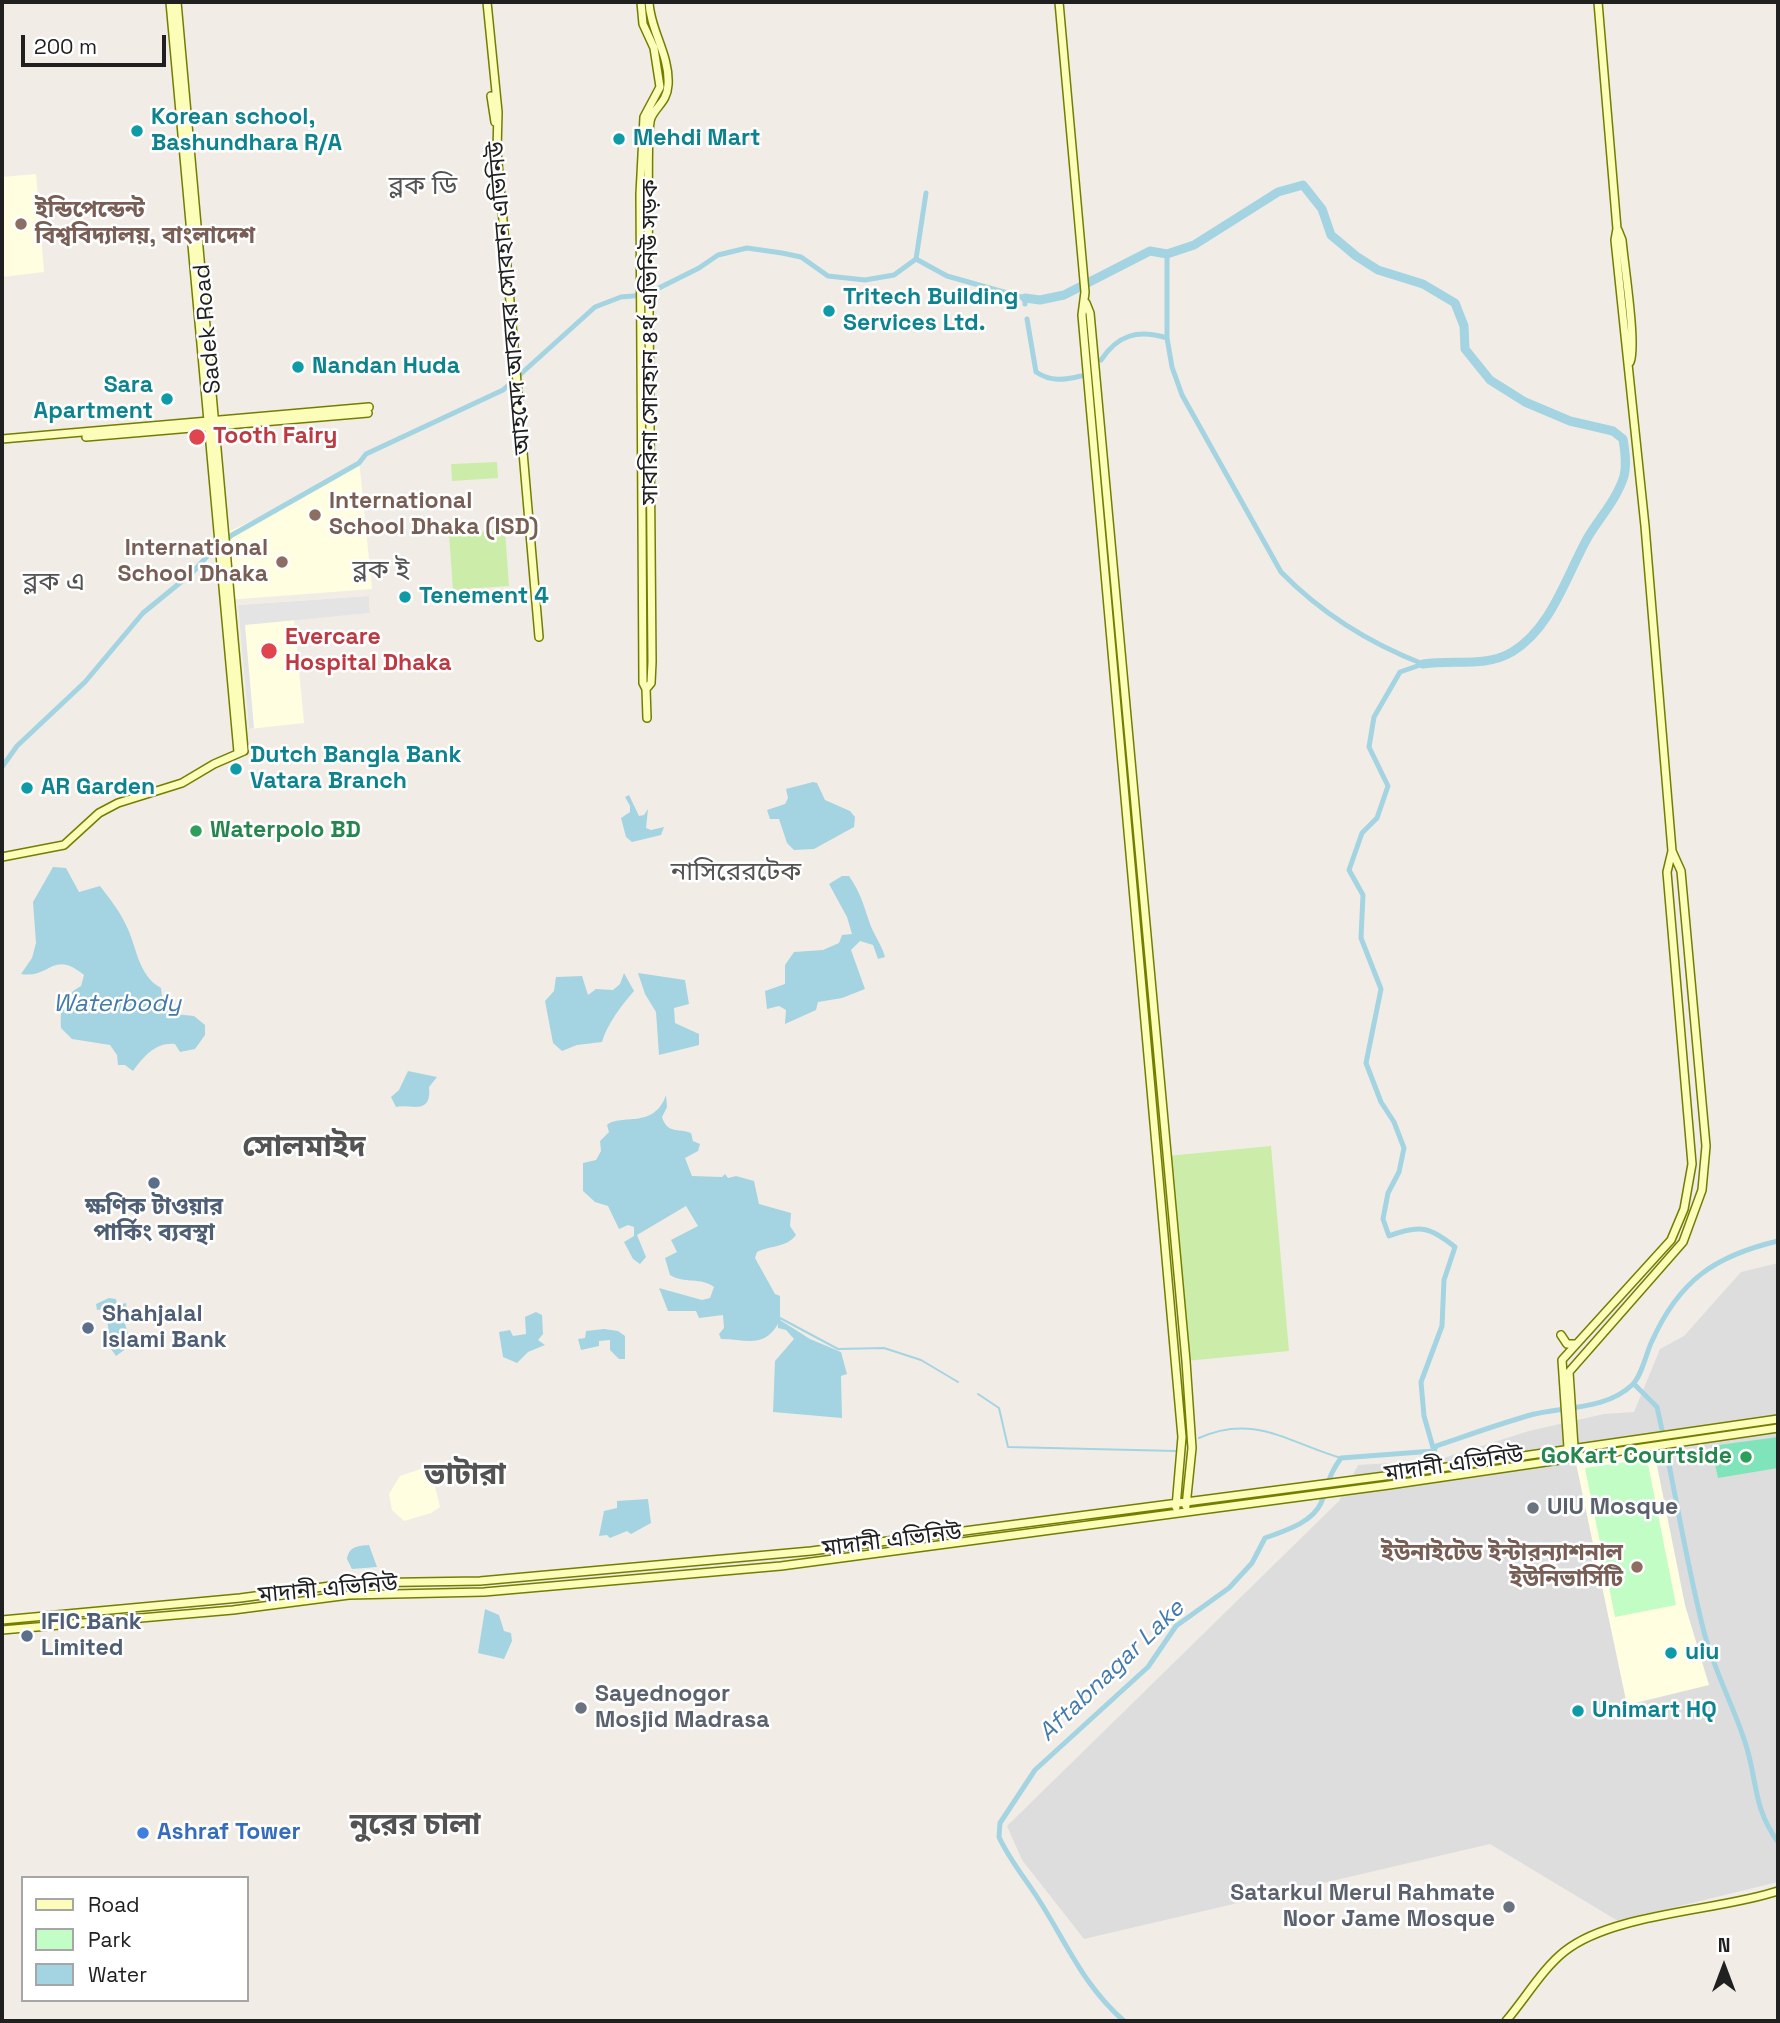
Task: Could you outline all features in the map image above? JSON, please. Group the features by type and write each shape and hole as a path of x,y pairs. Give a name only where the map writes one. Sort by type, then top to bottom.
{"street":[{"path":"2,857 64,845 99,813 118,803 182,783 241,751 212,422 170,2"},
{"name":"Sadek Road","path":"177,2 212,422"},
{"name":"আহমেদ আকবর সোবহান এভিনিউ","path":"485,2 539,637"},
{"name":"সাবরিনা সোবহান ৪র্থ এভিনিউ সড়ক","path":"641,2 643,24 654,48 660,87 644,117 640,194 645,284"},
{"name":"সাবরিনা সোবহান ৪র্থ এভিনিউ সড়ক","path":"647,718 646,689 643,683 640,462 645,284 651,118 663,105 668,87 667,69 657,32 650,20 649,2"},
{"path":"1059,2 1085,296 1083,327 1182,1437 1175,1512"},
{"path":"1571,1448 1562,1360 1674,1235 1687,1196 1692,1164 1667,872 1672,851 1630,362 1632,347 1622,240 1617,229 1598,2"},
{"path":"1085,296 1090,313 1186,1361 1192,1448 1186,1506"},
{"path":"2,442 368,410"},
{"path":"1565,1385 1571,1368 1653,1280 1688,1234 1702,1190 1706,1146 1681,871 1672,851"},
{"path":"1674,1235 1688,1234"},
{"path":"1561,1335 1567,1344 1580,1341"},
{"path":"1176,1366 1186,1361"},
{"name":"মাদানী এভিনিউ","path":"2,1620 240,1598 353,1583 480,1581 791,1553 1175,1512 1186,1506 1273,1490 1778,1419"},
{"name":"মাদানী এভিনিউ","path":"2,1630 233,1610 349,1595 484,1592 793,1564 1177,1503 1186,1506 1326,1493 1778,1428"},
{"path":"1324,1484 1326,1493"},
{"path":"791,1553 793,1564"},
{"path":"548,1587 550,1574"},
{"path":"1506,2021 1551,1964 1579,1942 1599,1933 1660,1917 1776,1892"}],"shaded area":[{"name":"ইন্ডিপেন্ডেন্ট বিশ্ববিদ্যালয়, বাংলাদেশ","path":"36,174 44,272 2,277 2,177"},
{"name":"International School Dhaka (ISD)","path":"359,460 372,589 226,600 219,541 230,531 298,499"},
{"name":"Evercare Hospital Dhaka","path":"369,596 370,613 294,619 304,723 249,729 238,605"},
{"path":"369,596 370,613 245,625 254,728 249,729 238,605"},
{"path":"1778,1263 1778,1882 1618,1921 1490,1844 1084,1939 1022,1860 1007,1826 1339,1501 1358,1465 1437,1460 1529,1431 1604,1414 1634,1412 1660,1349 1684,1336 1741,1272"},
{"name":"ইউনাইটেড ইন্টারন্যাশনাল ইউনিভার্সিটি","path":"1654,1451 1685,1605 1709,1685 1627,1705 1576,1463"},
{"path":"430,1466 440,1507 431,1513 404,1521 392,1510 389,1494 400,1476"}],"green space":[{"path":"497,462 498,478 452,481 451,464"},
{"path":"505,530 509,586 453,590 449,534"},
{"path":"1271,1146 1289,1351 1186,1361 1167,1156"},
{"name":"GoKart Courtside","path":"1778,1437 1778,1468 1718,1478 1711,1446"},
{"path":"1647,1459 1676,1605 1615,1617 1585,1468"}],"water":[{"path":"817,783 825,800 850,811 855,817 854,827 814,849 794,850 787,843 779,819 770,819 767,810 785,804 788,798 786,789"},
{"path":"629,795 639,816 644,815 648,809 646,828 651,830 664,827 661,835 632,842 626,837 621,818 630,812 625,797"},
{"name":"Waterbody","path":"53,867 66,868 79,892 100,886 123,918 142,968 161,988 163,1004 170,1005 174,1014 194,1016 205,1025 205,1035 195,1049 180,1052 175,1044 162,1045 146,1055 133,1071 125,1065 118,1065 117,1055 110,1045 72,1039 61,1028 64,1003 70,994 81,986 84,975 65,965 39,973 21,974 32,958 36,943 33,902"},
{"path":"842,876 849,876 856,887 885,957 878,959 873,945 860,941 851,950 865,989 842,998 818,1002 816,1010 785,1024 786,1010 779,1006 767,1009 765,991 785,984 785,965 794,952 823,950 839,943 842,935 852,934 847,917 829,884"},
{"path":"624,973 634,991 611,1022 602,1042 577,1045 562,1051 553,1043 545,1001 554,991 556,977 582,976 588,995 596,989 613,990 620,984"},
{"path":"638,973 685,980 689,1004 674,1008 675,1023 699,1034 699,1045 659,1055 656,1012 645,994"},
{"path":"408,1071 437,1077 429,1087 427,1102 423,1105 396,1107 391,1097 399,1090"},
{"path":"666,1095 667,1107 662,1117 664,1122 670,1128 691,1133 693,1141 700,1144 698,1151 685,1158 692,1176 722,1177 725,1174 728,1178 736,1176 754,1181 759,1204 791,1213 790,1226 796,1235 783,1244 757,1252 755,1258 775,1294 780,1296 780,1320 810,1339 841,1352 847,1374 841,1376 842,1418 773,1412 775,1361 794,1339 786,1330 778,1328 778,1324 760,1340 721,1339 719,1334 724,1328 723,1315 699,1318 696,1311 668,1311 659,1288 702,1300 710,1298 714,1287 704,1282 670,1275 665,1258 677,1252 671,1240 698,1226 686,1206 637,1235 646,1257 640,1264 633,1259 624,1242 634,1236 634,1227 628,1225 619,1229 608,1206 595,1202 583,1191 583,1163 596,1160 601,1151 600,1141 609,1132 607,1125 654,1113"},
{"path":"109,1298 116,1299 117,1305 126,1303 127,1311 122,1313 131,1345 116,1356 111,1349 106,1312 104,1309 97,1310 96,1304"},
{"path":"536,1312 542,1315 543,1334 538,1340 545,1345 528,1352 517,1363 503,1357 499,1332 510,1330 513,1336 526,1334 525,1317"},
{"path":"586,1331 618,1331 625,1336 625,1359 619,1359 610,1350 610,1340 599,1341 599,1346 581,1350 578,1339 585,1338"},
{"path":"648,1499 651,1523 631,1534 627,1531 610,1538 607,1535 599,1536 604,1511 617,1508 617,1501"},
{"path":"369,1545 377,1567 352,1569 347,1559 350,1551 358,1546"},
{"path":"485,1609 499,1615 504,1631 511,1633 512,1641 504,1659 478,1653"}],"waterway":[{"path":"1025,298 1040,300 1064,295 1150,251 1167,254 1194,245 1278,192 1303,185 1322,209 1331,235 1356,256 1378,270 1423,284 1455,303 1464,326 1465,349 1490,380 1525,402 1570,421 1613,431 1623,439 1625,467 1621,484 1588,537 1557,599 1538,629 1526,642 1502,657 1480,662 1423,664"},
{"path":"916,259 926,193"},
{"path":"2,767 17,746 85,682 143,613 192,573 211,552 232,535 359,463 366,454 503,390 595,307 621,297 645,295 699,268 718,255 747,248 801,257 828,276 865,280 894,275 916,259 947,276 1025,298 1025,304"},
{"path":"1167,254 1167,338"},
{"path":"1027,319 1036,372 1058,379 1081,376"},
{"path":"1101,360 1114,345 1129,336 1146,334 1167,338 1172,367 1182,395 1281,572 1313,601 1347,626 1384,647 1423,664 1400,672 1374,717 1369,747 1388,786 1377,818 1362,833 1349,870 1363,895 1361,938 1381,989 1366,1063 1381,1102 1394,1122 1404,1148 1399,1172 1388,1193 1383,1219 1389,1236 1409,1230 1424,1230 1438,1235 1455,1247 1444,1280 1442,1326 1421,1382 1424,1416 1434,1451"},
{"name":"Aftabnagar Lake","path":"1124,2021 1086,1978 999,1837 1000,1823 1035,1770 1148,1667 1176,1626 1229,1588 1252,1563 1265,1538 1297,1525 1317,1510 1341,1458 1434,1451 1436,1446 1515,1419 1596,1404 1609,1399 1635,1381 1663,1320 1687,1287 1717,1263 1755,1247 1778,1241"},
{"path":"780,1318 838,1349 884,1348 921,1360 958,1382"},
{"path":"1634,1384 1657,1407 1704,1632 1745,1742 1764,1817 1778,1842"},
{"path":"978,1394 999,1408 1008,1447 1176,1451"},
{"path":"1199,1438 1237,1428 1254,1429 1341,1458"}],"place":[{"name":"Korean school, Bashundhara R/A","path":"137,131"},
{"name":"Mehdi Mart","path":"619,139"},
{"name":"ইন্ডিপেন্ডেন্ট বিশ্ববিদ্যালয়, বাংলাদেশ","path":"21,224"},
{"name":"Tritech Building Services Ltd.","path":"829,311"},
{"name":"Nandan Huda","path":"298,367"},
{"name":"Sara Apartment","path":"167,399"},
{"name":"Tooth Fairy","path":"197,437"},
{"name":"International School Dhaka (ISD)","path":"315,515"},
{"name":"International School Dhaka","path":"282,562"},
{"name":"Tenement 4","path":"405,597"},
{"name":"Evercare Hospital Dhaka","path":"269,651"},
{"name":"Dutch Bangla Bank Vatara Branch","path":"236,769"},
{"name":"AR Garden","path":"27,788"},
{"name":"Waterpolo BD","path":"196,831"},
{"name":"ক্ষণিক টাওয়ার পার্কিং ব্যবস্থা","path":"154,1183"},
{"name":"Shahjalal Islami Bank","path":"88,1328"},
{"name":"GoKart Courtside","path":"1746,1457"},
{"name":"UIU Mosque","path":"1533,1508"},
{"name":"ইউনাইটেড ইন্টারন্যাশনাল ইউনিভার্সিটি","path":"1637,1567"},
{"name":"IFIC Bank Limited","path":"27,1636"},
{"name":"uiu","path":"1671,1653"},
{"name":"Sayednogor Mosjid Madrasa","path":"581,1708"},
{"name":"Unimart HQ","path":"1578,1711"},
{"name":"Ashraf Tower","path":"143,1833"},
{"name":"Satarkul Merul Rahmate Noor Jame Mosque","path":"1509,1907"}],"district":[{"name":"ব্লক ডি","path":"423,187"},
{"name":"ব্লক ই","path":"381,571"},
{"name":"ব্লক এ","path":"54,583"},
{"name":"নাসিরেরটেক","path":"736,873"},
{"name":"সোলমাইদ","path":"304,1148"},
{"name":"ভাটারা","path":"465,1476"},
{"name":"নুরের চালা","path":"415,1826"}]}
